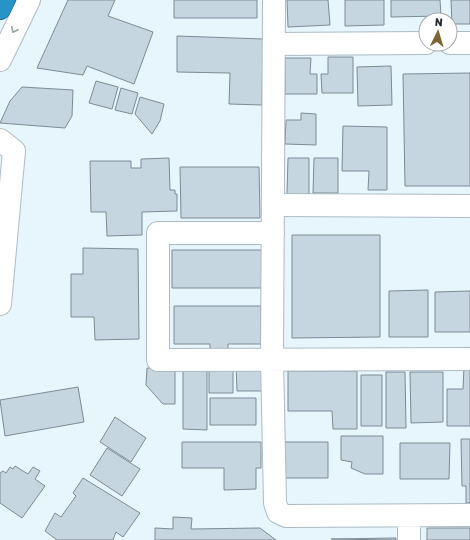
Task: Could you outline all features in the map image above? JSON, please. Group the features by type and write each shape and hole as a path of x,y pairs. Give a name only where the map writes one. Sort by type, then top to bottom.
{"highway":[{"path":"0,8 4,0"}],"street":[{"path":"0,60 29,0"},
{"path":"274,0 272,359 275,503 278,512 286,516 470,515"},
{"path":"274,44 418,43"},
{"path":"458,43 470,43"},
{"path":"0,140 14,151 0,304"},
{"path":"274,205 470,206"},
{"path":"273,233 158,234 158,360 470,359"},
{"path":"409,516 409,540"}],"building":[{"path":"68,0 115,0 108,16 153,32 134,84 87,66 83,75 37,68"},
{"path":"174,0 257,0 257,18 174,18"},
{"path":"287,0 328,0 330,25 288,27"},
{"path":"345,0 384,0 384,25 345,26"},
{"path":"391,0 440,0 441,12 418,12 418,16 391,17"},
{"path":"451,0 470,0 470,24 458,24 458,12 452,12"},
{"path":"177,36 263,39 262,105 229,104 230,73 177,72"},
{"path":"328,57 353,57 353,93 322,93 321,74 328,74"},
{"path":"285,58 311,58 310,74 317,74 317,94 285,94"},
{"path":"391,66 392,105 358,106 357,67"},
{"path":"470,73 470,186 405,186 403,74"},
{"path":"96,81 118,87 112,109 89,103"},
{"path":"22,87 73,90 72,116 65,128 0,123 10,101"},
{"path":"121,88 138,93 132,114 115,110"},
{"path":"140,97 164,104 160,121 152,134 135,114"},
{"path":"301,113 316,114 316,145 285,144 286,120 301,120"},
{"path":"343,126 387,127 387,190 368,190 369,171 342,171"},
{"path":"169,158 170,190 175,190 175,194 177,194 177,211 142,212 142,235 107,236 106,212 91,212 90,161 131,161 131,168 141,168 141,159"},
{"path":"288,158 309,158 309,194 287,194"},
{"path":"314,158 338,158 338,193 313,193"},
{"path":"180,167 259,167 260,218 181,218"},
{"path":"292,235 380,235 380,337 292,338"},
{"path":"83,248 138,249 139,339 95,340 94,317 71,317 71,274 83,274"},
{"path":"172,250 262,250 262,288 172,288"},
{"path":"428,290 428,337 389,337 389,291"},
{"path":"470,291 470,332 435,332 435,292"},
{"path":"174,306 261,306 261,344 228,344 228,349 210,349 210,344 174,344"},
{"path":"236,365 265,366 265,391 237,391"},
{"path":"464,366 470,366 470,426 447,426 447,389 463,389"},
{"path":"147,368 175,368 175,404 163,404 146,385"},
{"path":"183,368 207,368 207,430 183,429"},
{"path":"233,368 233,393 209,393 209,369"},
{"path":"288,371 357,371 357,429 333,429 332,411 288,411"},
{"path":"386,372 405,372 406,428 386,428"},
{"path":"410,372 443,372 443,422 411,423"},
{"path":"361,375 382,375 382,426 361,426"},
{"path":"78,387 84,422 5,436 0,400"},
{"path":"210,398 256,398 256,425 210,425"},
{"path":"115,417 146,438 131,462 100,442"},
{"path":"341,436 383,436 383,474 365,474 351,468 352,462 341,460"},
{"path":"461,439 470,439 470,503 466,503 466,486 462,486"},
{"path":"182,442 261,442 261,468 256,468 256,489 224,490 224,468 182,468"},
{"path":"283,442 328,442 328,478 284,478"},
{"path":"400,443 450,443 449,479 400,479"},
{"path":"107,448 140,469 122,496 90,475"},
{"path":"15,466 28,474 33,467 40,471 35,479 45,486 22,518 0,503 0,473 3,471 6,473 10,467 13,469"},
{"path":"83,478 140,513 123,537 116,532 113,540 57,540 45,531 55,513 61,517 76,496 73,493"},
{"path":"173,517 192,518 191,529 260,528 276,540 155,540 155,528 173,529"},
{"path":"427,528 470,528 470,540 427,540"},
{"path":"396,538 396,540 331,539"}]}
